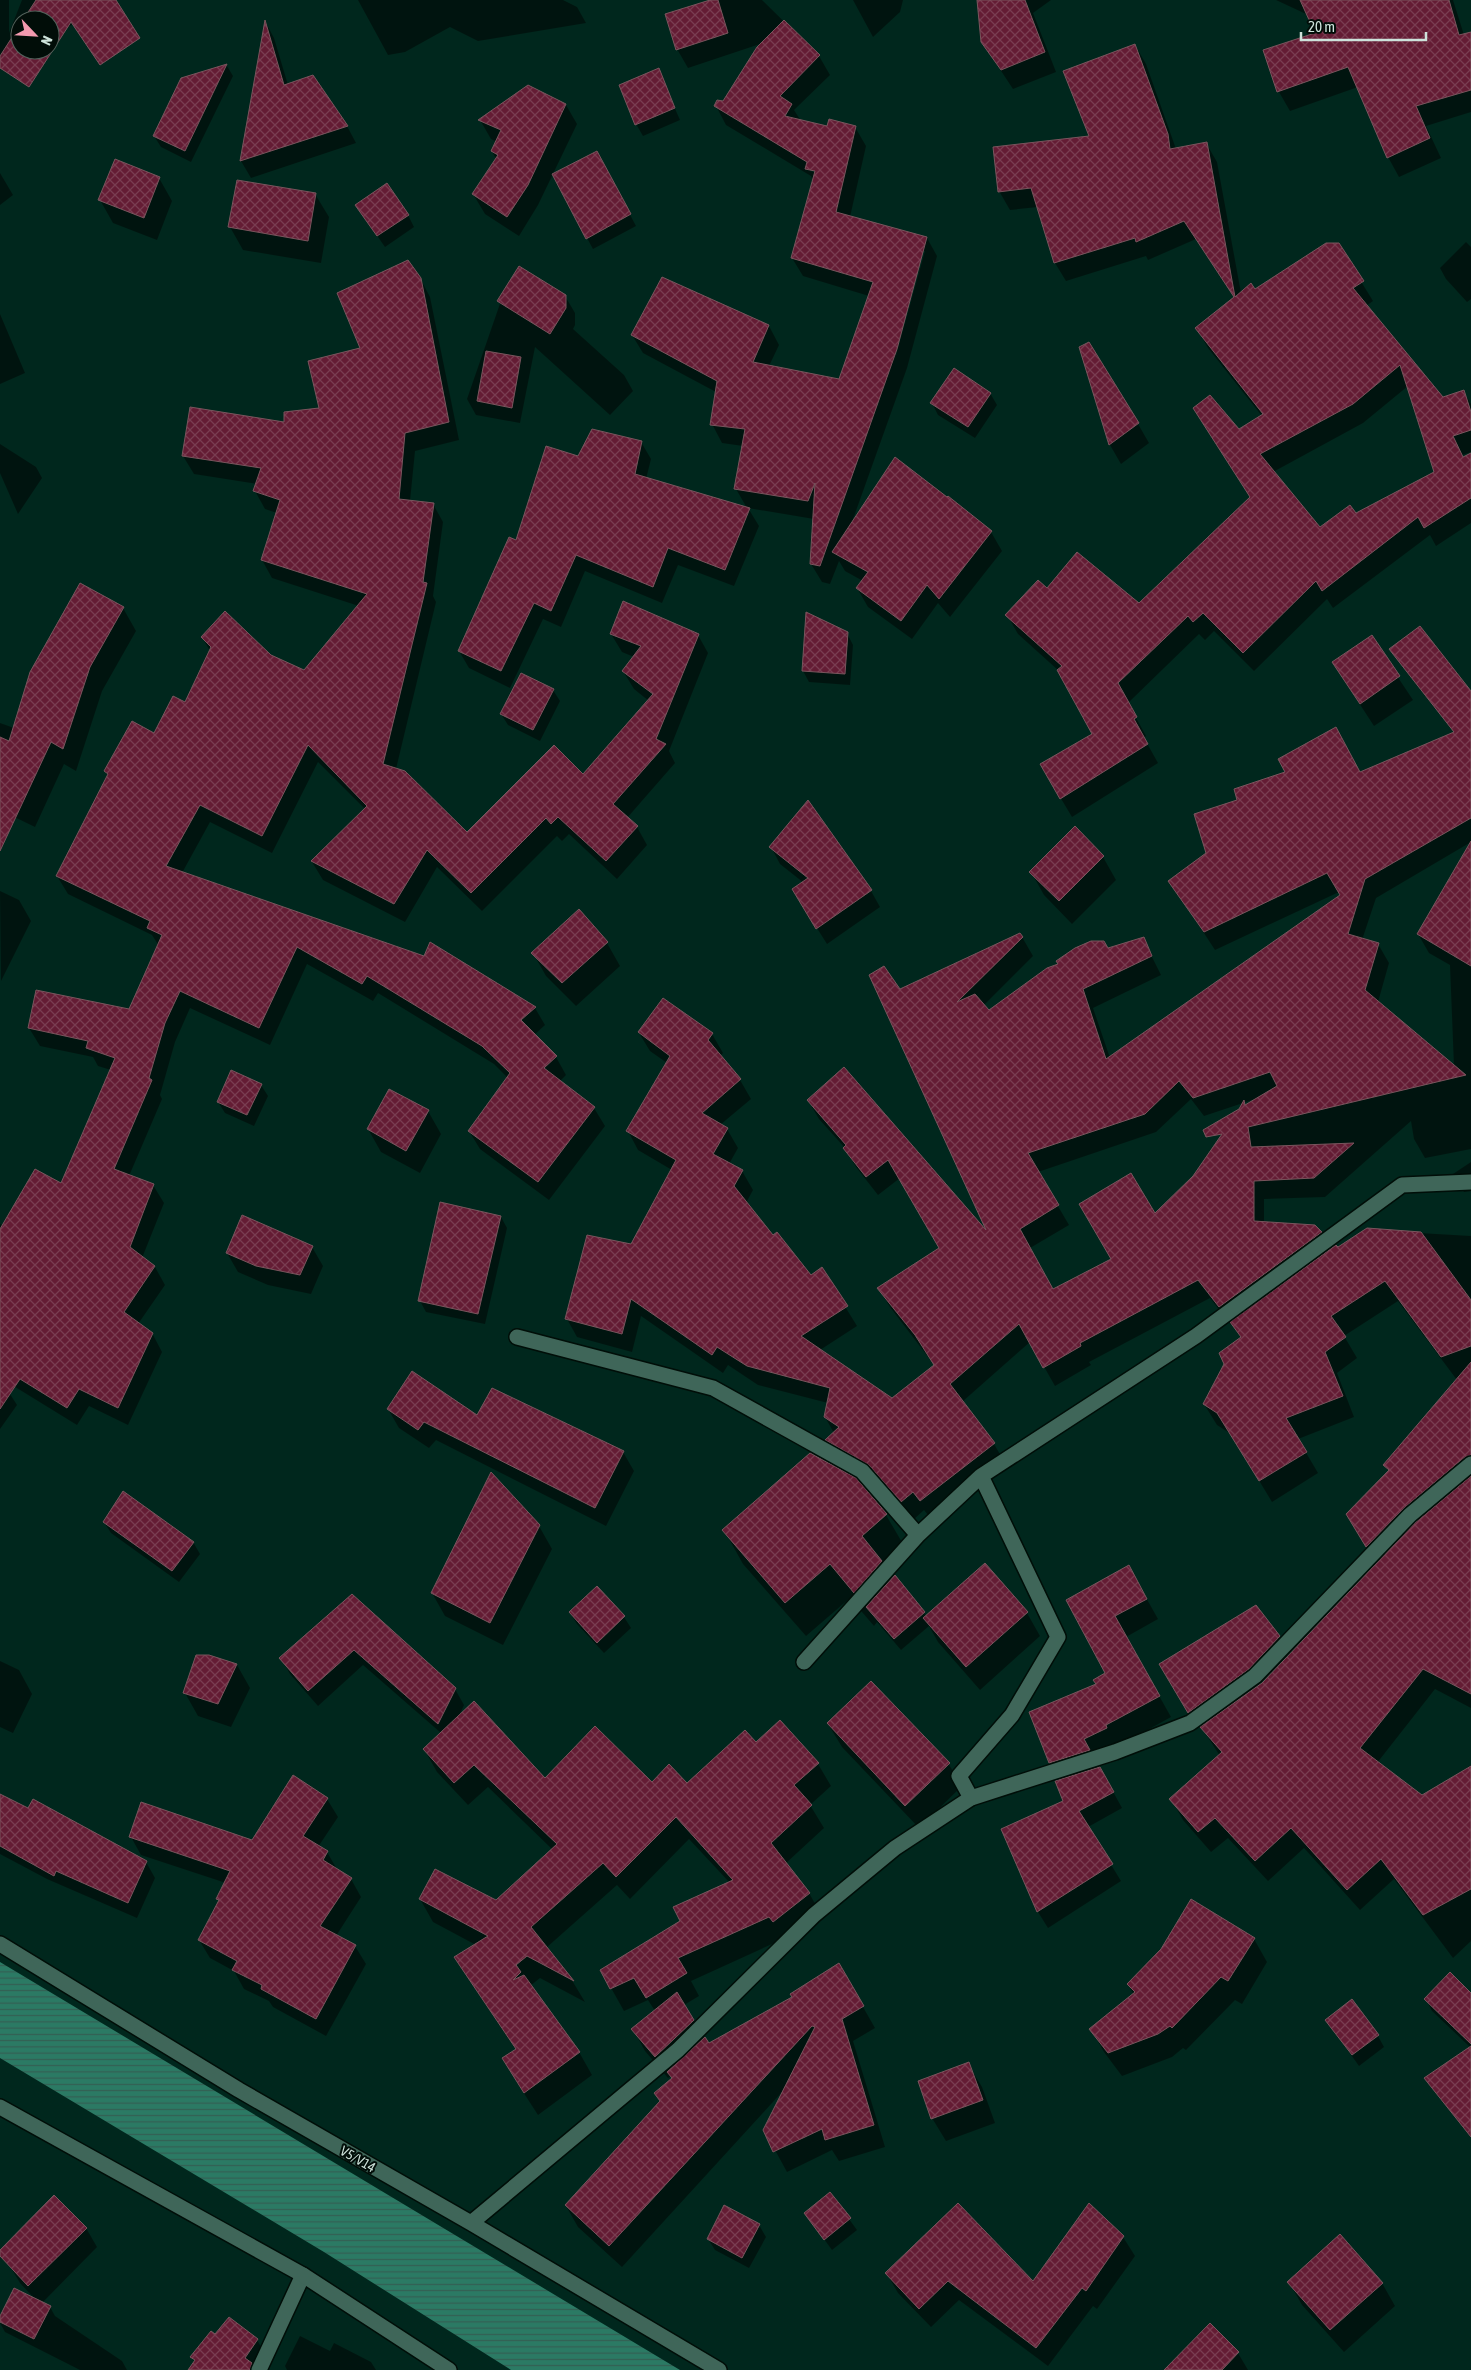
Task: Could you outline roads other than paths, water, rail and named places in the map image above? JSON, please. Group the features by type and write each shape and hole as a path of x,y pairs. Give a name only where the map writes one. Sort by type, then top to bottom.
{"street":[{"path":"804,1662 918,1535 981,1476 1196,1336 1402,1185 1471,1182"},
{"path":"517,1337 713,1388 862,1471 918,1535"},
{"path":"470,2223 678,2050 814,1915 895,1848 970,1798 1115,1752 1190,1724 1255,1676 1410,1515 1471,1464"},
{"path":"970,1798 959,1776 1012,1715 1058,1637 981,1476"},
{"name":"V5/V14","path":"0,1944 239,2090 470,2223 719,2370"},
{"path":"0,2107 303,2275 449,2370"},
{"path":"259,2370 303,2275"}]}
